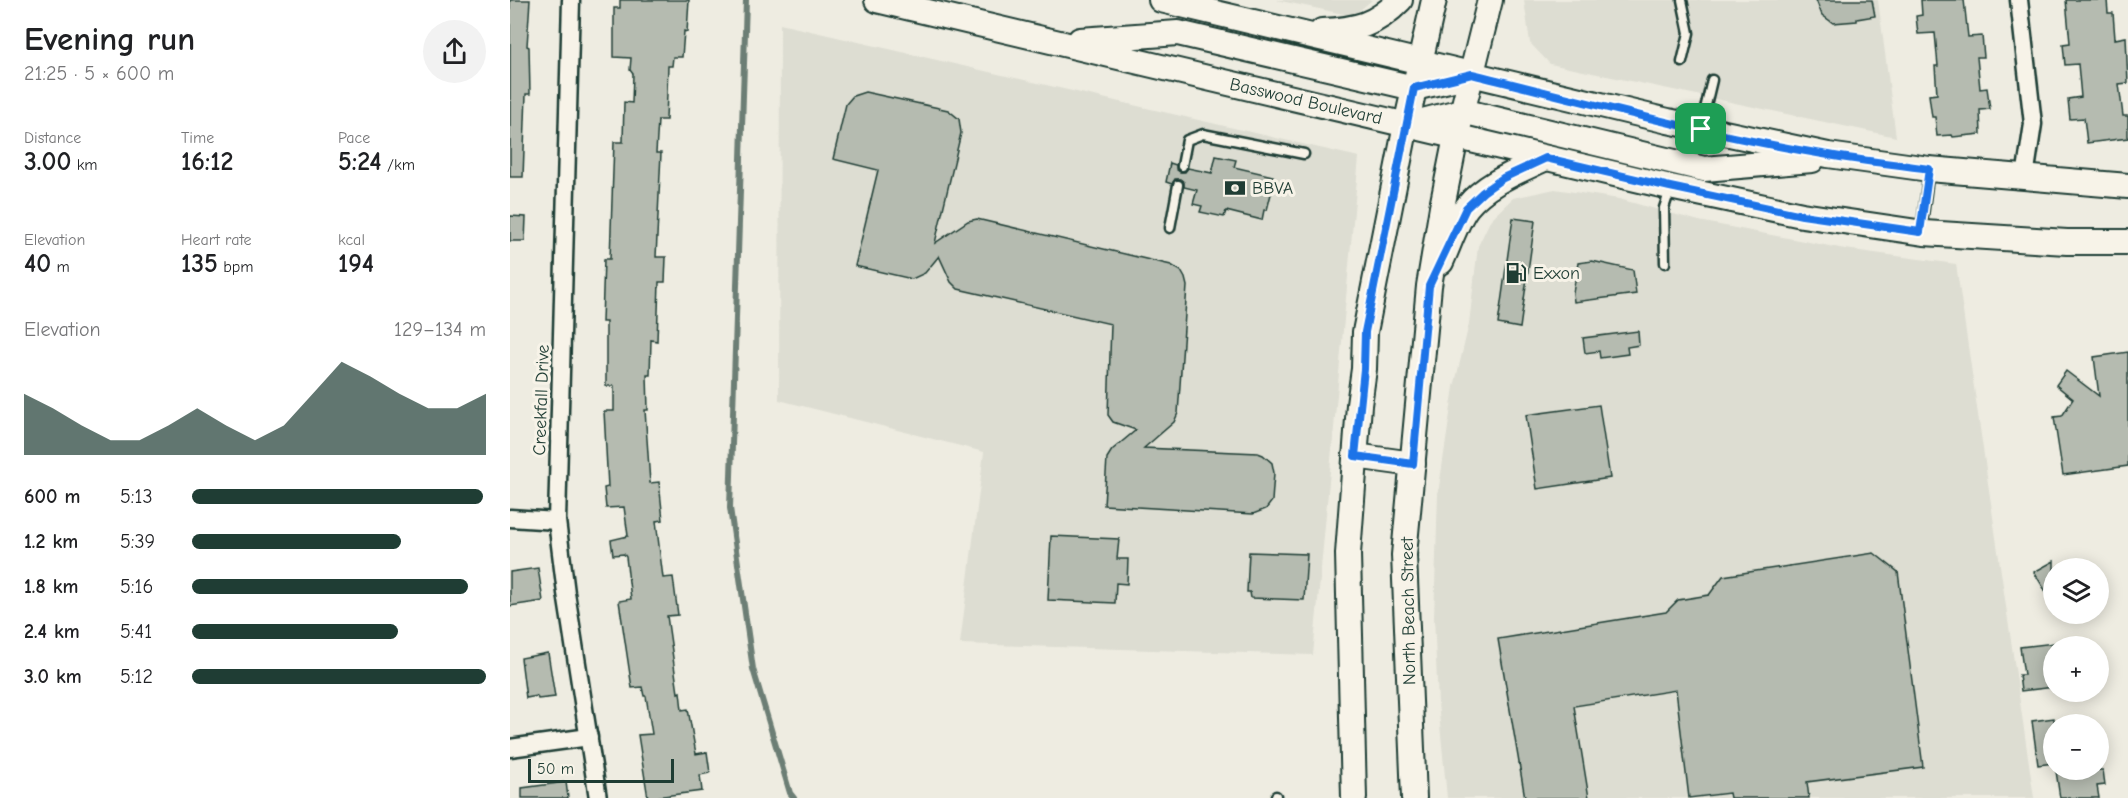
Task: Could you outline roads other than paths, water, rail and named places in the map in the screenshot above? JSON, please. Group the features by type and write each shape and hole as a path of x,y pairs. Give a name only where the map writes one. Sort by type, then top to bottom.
{"main road":[{"name":"Basswood Boulevard","path":"877,0 1670,187 1802,215 1920,232 2067,242 2128,242"},
{"path":"1161,0 1701,129 1843,157 1929,169 2128,186"},
{"path":"1296,32 1346,31 1373,22 1388,13 1400,0"},
{"path":"1354,798 1348,554 1364,369 1365,332 1406,125 1434,0"},
{"name":"North Beach Street","path":"1414,798 1404,555 1429,286 1456,136 1490,0"},
{"path":"1056,42 1178,33 1414,88 1472,74"},
{"path":"1406,125 1462,111 1704,169 1843,157"},
{"path":"1429,286 1466,208 1503,178 1546,158"},
{"path":"1355,456 1413,464"}],"street":[{"name":"Creekfall Drive","path":"571,0 557,520 598,798"},
{"path":"2019,0 2033,124 2025,177"},
{"path":"510,518 557,520"},
{"path":"510,748 589,737"}],"lane":[{"path":"1682,0 1689,33 1682,62"},
{"path":"1701,129 1712,80"},
{"path":"1182,166 1187,140 1203,134 1304,154"},
{"path":"1920,232 1929,169"},
{"path":"1170,228 1178,185"},
{"path":"1665,263 1664,208 1670,187"}],"waterway":[{"path":"746,0 730,508 753,669 790,793 794,798"}],"place":[{"name":"BBVA","path":"1235,188"},
{"name":"Exxon","path":"1516,273"}]}
